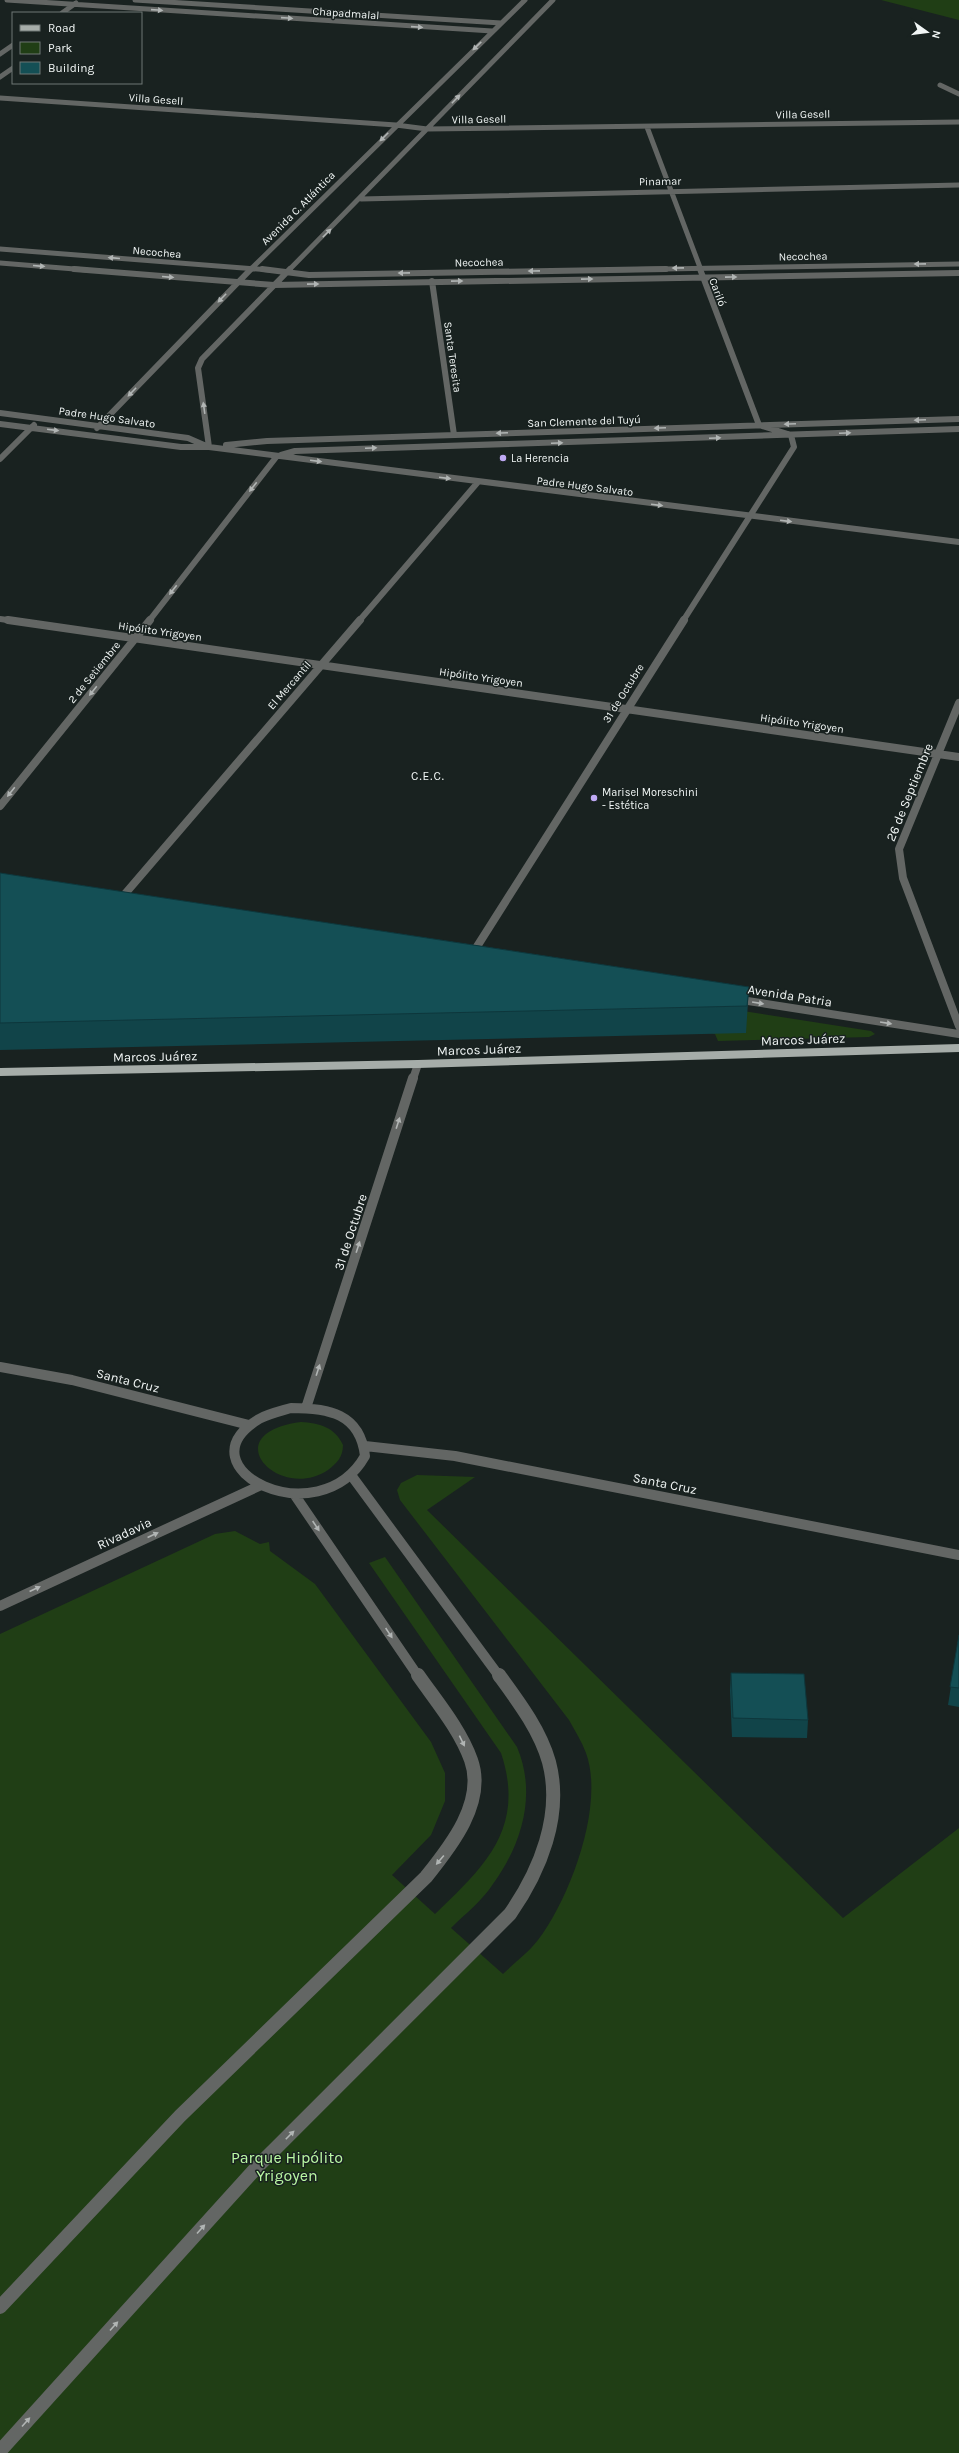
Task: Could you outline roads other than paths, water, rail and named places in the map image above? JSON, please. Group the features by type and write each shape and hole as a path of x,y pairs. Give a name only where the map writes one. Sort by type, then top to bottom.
{"main road":[{"name":"Marcos Juárez","path":"0,1072 418,1064 959,1048"}],"street":[{"name":"Chapadmalal","path":"7,0 492,32"},
{"path":"63,12 81,0"},
{"path":"94,12 112,0"},
{"name":"Chapadmalal","path":"135,0 501,23"},
{"name":"Avenida C. Atlántica","path":"90,435 237,283 396,125 525,0"},
{"path":"209,447 198,368 210,350 361,199 427,129 554,0"},
{"path":"0,54 12,46"},
{"path":"0,77 12,69"},
{"path":"940,85 959,94"},
{"name":"Villa Gesell","path":"0,98 396,125 427,129 959,122"},
{"name":"Cariló","path":"647,127 698,268 759,425"},
{"name":"Pinamar","path":"361,199 959,185"},
{"name":"Necochea","path":"0,249 251,270 278,270 286,273 309,275 959,264"},
{"name":"Necochea","path":"0,263 274,285 432,281 959,273"},
{"name":"Santa Teresita","path":"432,281 454,435"},
{"name":"Padre Hugo Salvato","path":"0,413 188,438 209,447"},
{"path":"0,459 41,418"},
{"name":"San Clemente del Tuyú","path":"209,447 267,441 959,419"},
{"name":"Padre Hugo Salvato","path":"0,424 181,447 209,447 959,542"},
{"path":"759,425 793,438"},
{"name":"San Clemente del Tuyú","path":"277,456 295,451 793,438 959,429"},
{"name":"31 de Octubre","path":"470,958 794,447 793,438"},
{"path":"267,441 277,456"},
{"name":"2 de Setiembre","path":"0,806 136,638 277,456"},
{"name":"El Mercantil","path":"132,906 113,902 321,665 478,482"},
{"name":"Hipólito Yrigoyen","path":"0,619 959,757"},
{"name":"26 de Septiembre","path":"959,703 899,849 903,878 959,1026"},
{"name":"Avenida Patria","path":"722,997 959,1034"},
{"name":"31 de Octubre","path":"306,1408 418,1064"},
{"name":"Santa Cruz","path":"0,1367 72,1380 249,1425"},
{"path":"306,1408 340,1415 353,1424 362,1434 365,1446 365,1456 351,1475 340,1483 326,1489 294,1494 275,1491 259,1486 246,1478 238,1468 234,1457 234,1446 239,1435 249,1425 275,1412 306,1408"},
{"name":"Santa Cruz","path":"365,1446 455,1456 959,1555"},
{"path":"0,2451 257,2167 510,1914 531,1882 543,1849 552,1816 552,1787 548,1762 537,1733 521,1705 351,1475"},
{"name":"Rivadavia","path":"0,1606 259,1486"},
{"path":"0,2307 180,2116 426,1877 448,1851 465,1821 473,1789 472,1763 461,1738 294,1494"}],"place":[{"name":"La Herencia","path":"503,458"},
{"name":"Marisel Moreschini - Estética","path":"594,798"}],"district":[{"name":"C.E.C.","path":"428,776"}],"park label":[{"name":"Parque Hipólito Yrigoyen","path":"287,2166"}]}
